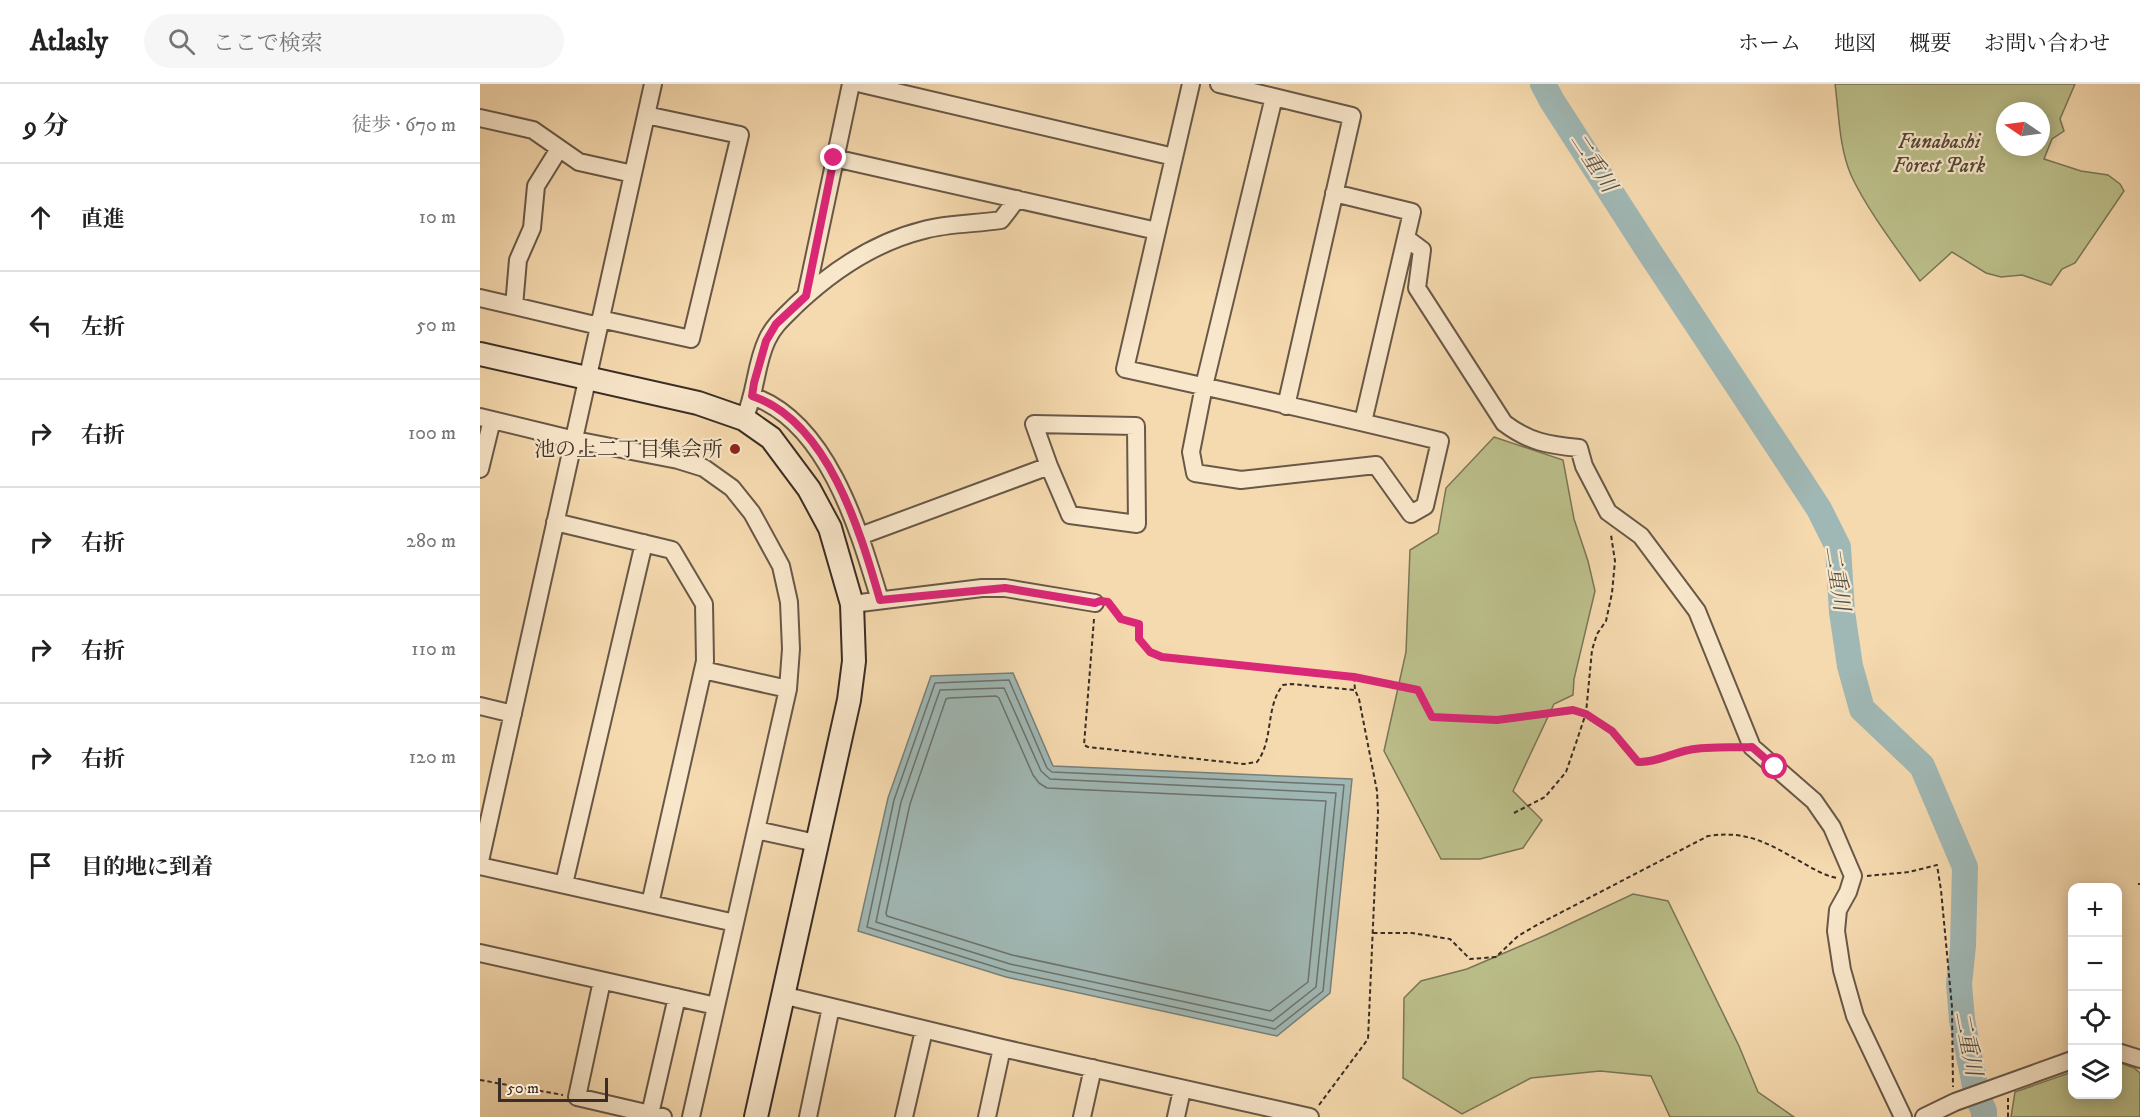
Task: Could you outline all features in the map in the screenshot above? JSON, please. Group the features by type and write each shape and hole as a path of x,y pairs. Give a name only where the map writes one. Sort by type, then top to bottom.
{"street":[{"path":"480,861 488,786 513,714 653,84"},
{"path":"806,296 851,84"},
{"path":"862,84 1174,157"},
{"path":"1191,84 1125,369 1204,386 1286,406 1363,422 1440,441 1425,506 1411,514 1376,465 1241,480 1195,473 1191,452 1204,386 1274,97"},
{"path":"1219,84 1352,116 1286,406"},
{"path":"480,298 691,339 740,135 646,114"},
{"path":"480,118 533,130 579,162 633,174"},
{"path":"514,306 518,260 532,228 536,186 560,149"},
{"path":"834,158 1157,231"},
{"path":"1334,193 1412,212 1363,422"},
{"path":"744,418 766,341 776,324 806,296 850,262 884,244 925,229 1001,220 1017,199"},
{"path":"1406,238 1422,250 1416,288 1504,423 1522,436 1548,445 1579,448 1584,466 1608,512 1641,536 1697,611 1752,747 1814,801 1832,827 1853,876 1839,910 1836,931 1842,970 1855,1016 1903,1117"},
{"path":"480,354 698,403 744,418 771,438 809,489 830,528 852,604 854,661 849,700 756,1117"},
{"path":"752,396 766,401 800,426 823,456 860,536 880,600"},
{"path":"480,468 486,418 574,440 678,460 704,468 732,488 752,513 781,567 789,602 791,649 788,689 691,1117"},
{"path":"1034,424 1136,426 1137,524 1070,515 1049,466 1034,424"},
{"path":"860,536 1049,466"},
{"path":"555,522 672,550 704,603 705,661 650,904"},
{"path":"564,884 644,543"},
{"path":"852,604 1005,588 1095,603"},
{"path":"703,670 788,689"},
{"path":"480,706 513,714"},
{"path":"756,830 816,843"},
{"path":"480,866 735,923"},
{"path":"480,954 716,1006"},
{"path":"602,981 577,1097 657,1115 677,997"},
{"path":"782,995 924,1030 1310,1117"},
{"path":"808,1117 831,1007"},
{"path":"904,1117 924,1030"},
{"path":"987,1117 1002,1048"},
{"path":"2122,1053 2140,1059"},
{"path":"1924,1117 1955,1102 2068,1062"},
{"path":"1083,1117 1093,1068"},
{"path":"1176,1117 1182,1089"}],"path":[{"path":"1514,813 1545,797 1566,772 1586,714 1592,650 1596,634 1606,621 1616,561 1608,512"},
{"path":"1354,690 1283,685 1275,695 1264,753 1257,762 1244,764 1084,746 1095,603 1100,601 1108,602 1121,619 1139,624 1139,639 1150,652 1162,657 1354,677 1399,685 1418,690 1432,717 1497,720 1573,710 1586,714 1612,731 1638,762 1647,762 1692,749 1752,747"},
{"path":"1310,1117 1368,1039 1378,812 1377,791 1359,699 1354,690 1354,677"},
{"path":"1373,933 1412,933 1450,939 1470,958 1496,957 1518,936 1535,926 1708,836 1743,835 1762,842 1823,874 1836,878 1910,872 1937,865 1952,1007 1955,1102"},
{"path":"480,1080 543,1093 577,1097"}],"green space":[{"name":"Funabashi Forest Park","path":"1835,84 2075,84 2060,119 2064,131 2052,139 2050,144 2050,102 1996,102 1996,156 2045,156 2044,159 2081,171 2108,175 2120,184 2124,191 2075,263 2062,269 2051,285 2022,275 2001,277 1986,273 1952,252 1920,281 1874,216 1858,188 1847,164"},
{"path":"1494,437 1563,460 1574,519 1595,591 1574,679 1573,695 1554,704 1513,791 1542,820 1523,848 1480,859 1441,859 1384,751 1406,652 1410,550 1438,533 1446,488"},
{"path":"1633,894 1668,901 1739,1046 1758,1092 1794,1117 1670,1117 1651,1076 1600,1071 1531,1078 1462,1114 1403,1078 1404,998 1421,981 1467,969"},
{"path":"2122,1064 2140,1073 2140,1117 2011,1117 2015,1092 2068,1073 2068,1099 2122,1099"}],"water":[{"path":"1013,673 1053,766 1352,779 1330,993 1277,1036 1006,977 858,931 888,798 931,676"}],"waterway":[{"name":"二重川","path":"1543,84 1648,250 1819,509 1838,547 1842,612 1850,666 1862,709 1922,766 1965,867 1963,946 1959,984 1962,1020 1977,1096 1984,1111 1984,1117"}],"place":[{"name":"池の上二丁目集会所","path":"735,449"}],"route":[{"path":"834,158 806,296 776,324 766,341 752,396 766,401 800,426 823,456 863,544 880,600 982,588 1005,588 1095,603 1108,602 1121,619 1139,624 1139,639 1150,652 1162,657 1354,677 1399,685 1418,690 1432,717 1497,720 1573,710 1586,714 1612,731 1638,762 1647,762 1692,749 1752,747 1775,767"}]}
